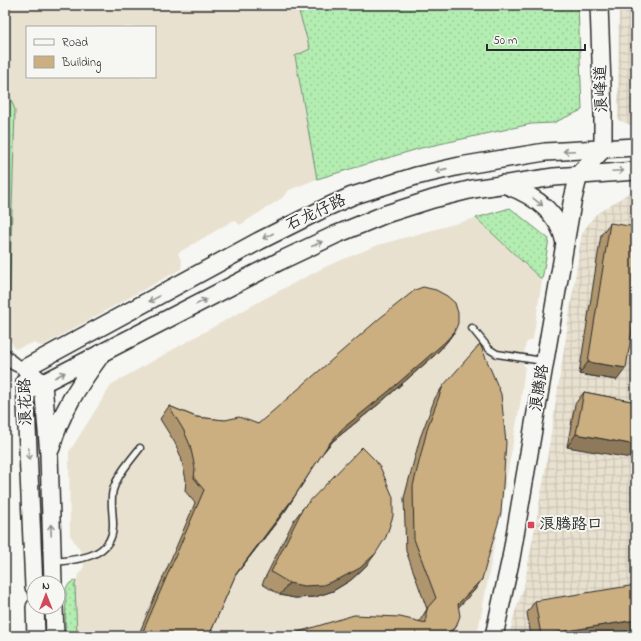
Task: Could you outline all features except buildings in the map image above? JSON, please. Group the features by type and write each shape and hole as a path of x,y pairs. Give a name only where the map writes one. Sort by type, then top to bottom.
{"main road":[{"name":"浪峰道","path":"599,5 603,149"},
{"name":"石龙仔路","path":"25,368 259,241 352,196 416,176 460,166 545,152 636,147"},
{"path":"579,174 603,149"},
{"name":"石龙仔路","path":"26,392 274,265 363,223 404,207 433,198 503,184 579,174 636,170"},
{"name":"浪腾路","path":"494,636 511,558 570,212 579,174"},
{"path":"503,184 516,188 531,196 551,213 563,233 565,245"},
{"path":"49,454 54,435 66,408 101,354"},
{"name":"浪花路","path":"25,368 42,384 49,454 53,575"},
{"name":"浪花路","path":"25,368 34,575"},
{"path":"35,615 36,636"},
{"path":"54,615 55,636"}],"street":[{"path":"5,355 16,366 25,368"}],"lane":[{"path":"472,328 489,349 497,354 544,361"},
{"path":"52,562 83,558 103,548 108,543 113,526 112,492 116,480 140,448"}],"shaded area":[{"path":"5,5 297,5 310,49 295,57 317,179 289,190 282,198 240,225 234,220 178,253 182,262 181,269 42,346 33,343 15,349 5,330 5,309 9,309 15,110 5,84"},
{"path":"619,5 636,5 636,127 618,120"},
{"path":"632,191 636,191 636,636 509,636 514,615 524,586 544,478 582,233 595,215"},
{"path":"476,218 542,280 533,339 526,343 521,362 525,366 521,399 477,636 77,636 75,585 76,580 84,566 81,552 70,535 69,452 112,384 273,294 327,266 378,245"}],"green space":[{"path":"297,5 578,5 582,110 553,123 531,124 421,148 317,179 295,56 310,49"},
{"path":"5,84 15,110 9,309 5,309"},
{"path":"510,208 549,239 542,280 476,218"},
{"path":"76,580 77,636 65,636 66,588 70,583"}],"place":[{"name":"浪腾路口","path":"531,525"}]}
